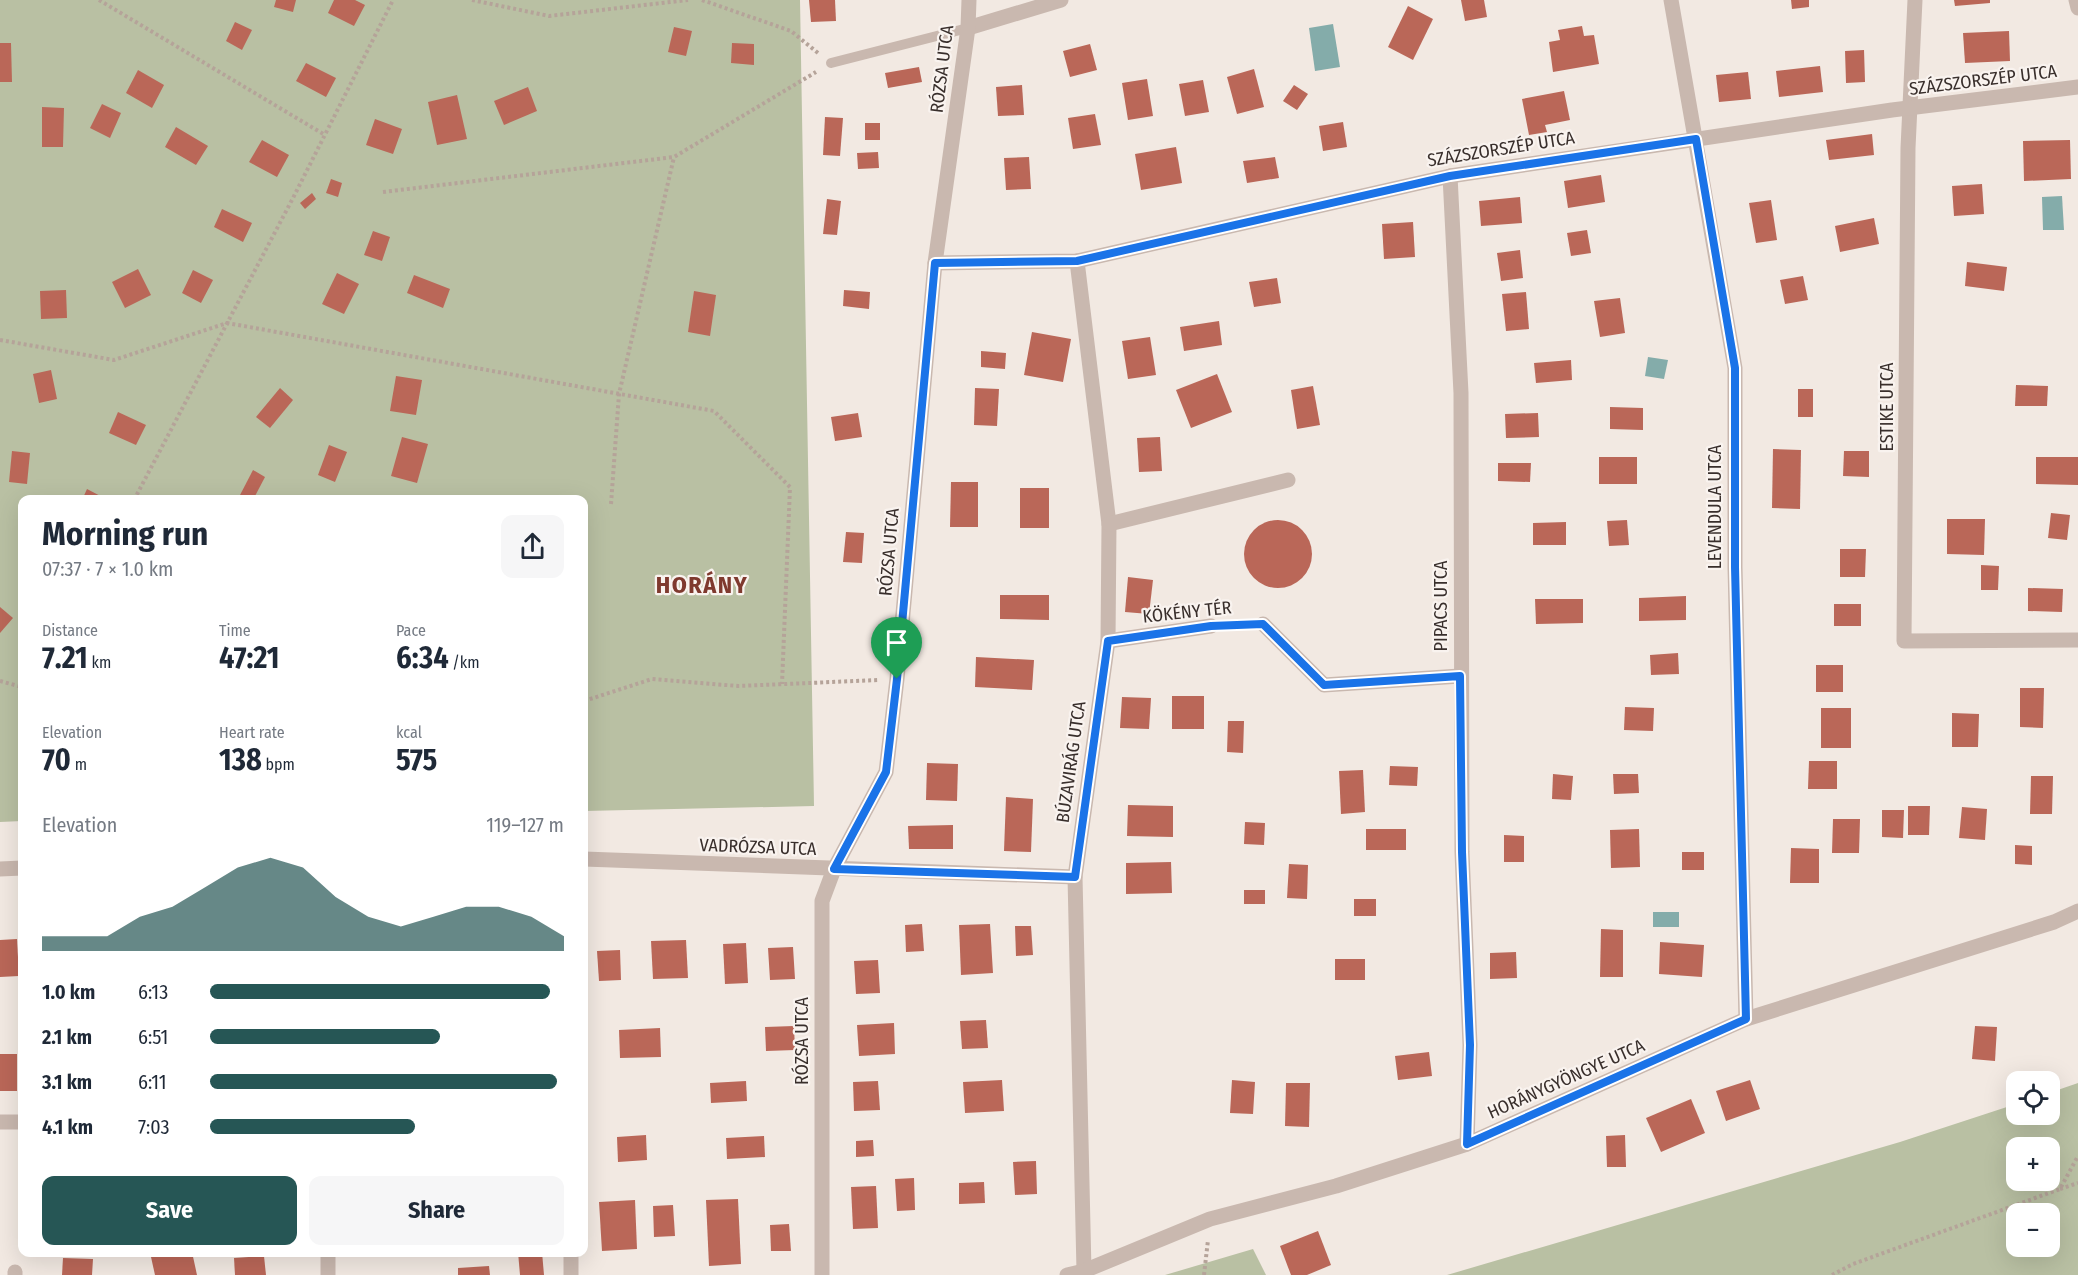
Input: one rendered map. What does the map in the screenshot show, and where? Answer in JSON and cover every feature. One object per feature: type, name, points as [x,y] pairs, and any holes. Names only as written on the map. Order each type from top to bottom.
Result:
[{"type":"street","name":"RÓZSA UTCA","points":[[822,1275],[822,901],[834,869],[886,772],[897,679],[935,263],[968,28],[969,0]]},
{"type":"street","points":[[968,28],[1061,0]]},
{"type":"street","name":"LEVENDULA UTCA","points":[[1671,0],[1735,368],[1735,567],[1746,1019]]},
{"type":"street","name":"ESTIKE UTCA","points":[[1915,0],[1910,110],[1904,641],[2078,640]]},
{"type":"street","points":[[2076,0],[2078,8]]},
{"type":"street","name":"SZÁZSZORSZÉP UTCA","points":[[935,263],[1077,261],[1450,176],[1892,110],[1910,110],[2078,87]]},
{"type":"street","name":"PIPACS UTCA","points":[[1450,176],[1461,393],[1462,852],[1470,1045],[1467,1144]]},
{"type":"street","name":"BÚZAVIRÁG UTCA","points":[[1077,261],[1109,524],[1108,641],[1075,877],[1084,1271]]},
{"type":"street","points":[[1109,524],[1288,480]]},
{"type":"street","points":[[1263,624],[1324,685],[1460,676]]},
{"type":"street","name":"KÖKÉNY TÉR","points":[[1108,641],[1211,626]]},
{"type":"street","name":"VADRÓZSA UTCA","points":[[588,859],[1075,877]]},
{"type":"street","points":[[0,868],[18,868]]},
{"type":"street","name":"HORÁNYGYÖNGYE UTCA","points":[[1067,1275],[1084,1271],[1210,1219],[1336,1186],[1467,1144],[1746,1019],[2054,922],[2078,911]]},
{"type":"street","points":[[0,1122],[18,1122]]},
{"type":"street","points":[[328,1257],[328,1275]]},
{"type":"street","points":[[571,1257],[571,1275]]},
{"type":"lane","points":[[831,63],[968,28]]},
{"type":"path","points":[[99,0],[325,135]]},
{"type":"path","points":[[137,495],[393,0]]},
{"type":"path","points":[[472,0],[549,16],[687,0]]},
{"type":"path","points":[[383,192],[674,157],[831,63],[790,31],[702,0]]},
{"type":"path","points":[[611,504],[619,394],[674,157]]},
{"type":"path","points":[[0,340],[114,360],[227,322],[714,411],[790,487],[782,684]]},
{"type":"path","points":[[588,700],[652,679],[738,686],[897,679]]},
{"type":"path","points":[[0,681],[18,686]]},
{"type":"path","points":[[2060,1189],[2078,1156]]},
{"type":"path","points":[[2060,1189],[2078,1184]]},
{"type":"path","points":[[1832,1275],[1853,1264],[2054,1191]]},
{"type":"path","points":[[1204,1275],[1210,1219]]},
{"type":"green space","points":[[0,0],[800,0],[814,806],[588,811],[588,495],[18,495],[18,821],[0,822]]},
{"type":"green space","points":[[2078,1083],[2078,1275],[1447,1275],[1900,1142],[2006,1107],[2006,1125],[2060,1125],[2060,1089]]},
{"type":"green space","points":[[1253,1249],[1266,1275],[1165,1275]]},
{"type":"water","points":[[1333,24],[1340,67],[1315,71],[1309,28]]},
{"type":"water","points":[[2062,196],[2064,230],[2043,230],[2042,197]]},
{"type":"water","points":[[1648,357],[1668,360],[1664,379],[1645,376]]},
{"type":"water","points":[[1653,912],[1679,912],[1679,927],[1653,927]]},
{"type":"building","points":[[276,0],[296,0],[293,12],[274,7]]},
{"type":"building","points":[[334,0],[355,0],[365,5],[354,26],[328,13]]},
{"type":"building","points":[[809,0],[835,0],[836,21],[811,22]]},
{"type":"building","points":[[1461,0],[1484,0],[1487,17],[1465,21]]},
{"type":"building","points":[[1791,0],[1809,0],[1809,7],[1792,9]]},
{"type":"building","points":[[1954,0],[1990,0],[1990,3],[1955,6]]},
{"type":"building","points":[[1408,6],[1433,19],[1413,60],[1388,47]]},
{"type":"building","points":[[235,22],[252,30],[242,50],[226,41]]},
{"type":"building","points":[[1582,26],[1584,36],[1594,35],[1599,64],[1553,72],[1549,42],[1560,40],[1558,30]]},
{"type":"building","points":[[674,27],[692,31],[686,56],[668,52]]},
{"type":"building","points":[[2009,31],[2010,61],[1965,63],[1963,33]]},
{"type":"building","points":[[0,43],[11,43],[12,82],[0,82]]},
{"type":"building","points":[[732,43],[754,44],[754,65],[731,63]]},
{"type":"building","points":[[1090,44],[1097,70],[1070,77],[1063,51]]},
{"type":"building","points":[[1864,50],[1865,82],[1846,83],[1845,51]]},
{"type":"building","points":[[306,63],[336,78],[326,97],[296,81]]},
{"type":"building","points":[[1820,66],[1823,92],[1779,97],[1776,71]]},
{"type":"building","points":[[919,67],[922,82],[888,88],[885,73]]},
{"type":"building","points":[[1254,69],[1264,107],[1237,114],[1227,77]]},
{"type":"building","points":[[138,70],[164,85],[152,108],[126,93]]},
{"type":"building","points":[[1748,72],[1751,99],[1719,102],[1716,75]]},
{"type":"building","points":[[1147,79],[1153,116],[1128,120],[1122,83]]},
{"type":"building","points":[[1203,80],[1209,112],[1185,116],[1179,84]]},
{"type":"building","points":[[1022,85],[1024,115],[998,116],[996,87]]},
{"type":"building","points":[[1294,85],[1308,94],[1297,110],[1283,101]]},
{"type":"building","points":[[528,87],[537,111],[504,125],[494,101]]},
{"type":"building","points":[[1564,91],[1570,120],[1545,125],[1547,132],[1529,135],[1522,99]]},
{"type":"building","points":[[457,95],[467,139],[437,145],[428,102]]},
{"type":"building","points":[[102,104],[121,113],[110,138],[90,128]]},
{"type":"building","points":[[42,107],[64,108],[63,147],[42,147]]},
{"type":"building","points":[[1095,114],[1101,145],[1073,149],[1068,118]]},
{"type":"building","points":[[825,117],[843,118],[840,156],[823,155]]},
{"type":"building","points":[[375,119],[402,129],[393,154],[366,145]]},
{"type":"building","points":[[1343,122],[1347,147],[1323,151],[1319,126]]},
{"type":"building","points":[[865,123],[880,123],[880,140],[865,140]]},
{"type":"building","points":[[176,127],[208,146],[196,165],[165,147]]},
{"type":"building","points":[[1872,134],[1874,155],[1829,160],[1826,140]]},
{"type":"building","points":[[262,140],[289,155],[277,177],[249,162]]},
{"type":"building","points":[[2070,140],[2071,179],[2024,181],[2023,141]]},
{"type":"building","points":[[1176,147],[1182,183],[1141,190],[1135,154]]},
{"type":"building","points":[[878,152],[879,168],[858,169],[857,153]]},
{"type":"building","points":[[1029,157],[1031,189],[1006,190],[1004,158]]},
{"type":"building","points":[[1275,157],[1279,178],[1247,183],[1243,161]]},
{"type":"building","points":[[1601,175],[1605,202],[1568,208],[1564,181]]},
{"type":"building","points":[[331,179],[342,183],[338,197],[326,193]]},
{"type":"building","points":[[1982,184],[1984,214],[1954,216],[1952,186]]},
{"type":"building","points":[[312,193],[316,199],[305,209],[300,203]]},
{"type":"building","points":[[1520,197],[1522,223],[1481,226],[1479,201]]},
{"type":"building","points":[[827,199],[841,201],[837,235],[823,234]]},
{"type":"building","points":[[1771,200],[1777,240],[1756,243],[1749,203]]},
{"type":"building","points":[[222,209],[252,223],[243,242],[214,227]]},
{"type":"building","points":[[1874,218],[1879,244],[1840,252],[1835,226]]},
{"type":"building","points":[[1413,222],[1415,257],[1384,259],[1382,224]]},
{"type":"building","points":[[1587,230],[1591,253],[1571,256],[1567,233]]},
{"type":"building","points":[[373,231],[390,237],[382,261],[364,255]]},
{"type":"building","points":[[1520,250],[1523,278],[1501,281],[1497,253]]},
{"type":"building","points":[[1967,262],[2007,267],[2004,291],[1965,286]]},
{"type":"building","points":[[138,269],[151,295],[125,308],[112,282]]},
{"type":"building","points":[[193,270],[213,280],[201,303],[182,293]]},
{"type":"building","points":[[337,273],[359,284],[344,314],[322,304]]},
{"type":"building","points":[[414,275],[450,289],[443,308],[407,293]]},
{"type":"building","points":[[1803,276],[1808,300],[1785,304],[1780,280]]},
{"type":"building","points":[[1277,278],[1281,303],[1254,307],[1249,282]]},
{"type":"building","points":[[66,290],[67,318],[41,319],[40,291]]},
{"type":"building","points":[[844,290],[870,292],[869,309],[843,306]]},
{"type":"building","points":[[694,291],[716,295],[710,336],[688,332]]},
{"type":"building","points":[[1526,292],[1529,329],[1506,331],[1502,294]]},
{"type":"building","points":[[1620,298],[1625,333],[1600,337],[1594,301]]},
{"type":"building","points":[[1219,321],[1222,345],[1184,351],[1180,327]]},
{"type":"building","points":[[1032,332],[1071,339],[1063,382],[1024,375]]},
{"type":"building","points":[[1150,337],[1156,375],[1128,379],[1122,341]]},
{"type":"building","points":[[981,351],[1006,353],[1005,369],[981,367]]},
{"type":"building","points":[[1571,360],[1572,380],[1536,383],[1534,363]]},
{"type":"building","points":[[51,370],[57,399],[39,403],[33,374]]},
{"type":"building","points":[[1217,374],[1232,412],[1191,428],[1176,390]]},
{"type":"building","points":[[396,376],[422,380],[416,415],[390,411]]},
{"type":"building","points":[[2016,385],[2048,386],[2047,406],[2015,406]]},
{"type":"building","points":[[1313,386],[1320,425],[1297,429],[1291,390]]},
{"type":"building","points":[[280,388],[293,400],[270,428],[256,417]]},
{"type":"building","points":[[975,388],[999,389],[997,426],[974,425]]},
{"type":"building","points":[[1798,389],[1813,389],[1813,417],[1798,417]]},
{"type":"building","points":[[1610,407],[1643,408],[1643,430],[1610,429]]},
{"type":"building","points":[[118,412],[146,425],[136,445],[109,433]]},
{"type":"building","points":[[858,413],[862,437],[835,441],[831,417]]},
{"type":"building","points":[[1538,413],[1539,437],[1506,438],[1505,414]]},
{"type":"building","points":[[402,437],[428,444],[417,483],[391,476]]},
{"type":"building","points":[[1160,437],[1162,471],[1139,472],[1137,438]]},
{"type":"building","points":[[329,445],[347,452],[335,482],[318,475]]},
{"type":"building","points":[[1773,449],[1801,450],[1800,509],[1772,508]]},
{"type":"building","points":[[12,451],[30,453],[27,484],[9,482]]},
{"type":"building","points":[[1844,451],[1869,451],[1869,477],[1843,476]]},
{"type":"building","points":[[1599,457],[1637,457],[1637,484],[1599,484]]},
{"type":"building","points":[[2036,457],[2078,457],[2078,485],[2036,484]]},
{"type":"building","points":[[1498,463],[1531,463],[1530,482],[1498,481]]},
{"type":"building","points":[[253,470],[265,477],[256,495],[240,495]]},
{"type":"building","points":[[951,482],[978,482],[978,527],[950,527]]},
{"type":"building","points":[[1020,488],[1049,488],[1049,528],[1020,528]]},
{"type":"building","points":[[87,489],[98,495],[84,495]]},
{"type":"building","points":[[2051,513],[2070,515],[2067,540],[2048,538]]},
{"type":"building","points":[[1947,519],[1985,519],[1984,555],[1947,554]]},
{"type":"building","points":[[1278,520],[1291,523],[1302,530],[1309,541],[1312,554],[1309,567],[1302,578],[1291,585],[1278,588],[1265,585],[1254,578],[1247,567],[1244,554],[1247,541],[1254,530],[1265,523]]},
{"type":"building","points":[[1627,520],[1629,545],[1609,546],[1607,521]]},
{"type":"building","points":[[1566,522],[1566,545],[1533,545],[1533,523]]},
{"type":"building","points":[[846,532],[864,533],[862,563],[843,562]]},
{"type":"building","points":[[1840,549],[1866,549],[1865,577],[1840,577]]},
{"type":"building","points":[[1981,565],[1999,566],[1998,590],[1981,590]]},
{"type":"building","points":[[1128,577],[1153,580],[1149,614],[1125,612]]},
{"type":"building","points":[[2028,588],[2063,589],[2062,612],[2028,611]]},
{"type":"building","points":[[1000,595],[1049,595],[1049,620],[1000,619]]},
{"type":"building","points":[[1686,596],[1686,620],[1639,621],[1639,598]]},
{"type":"building","points":[[1535,599],[1583,599],[1583,623],[1536,624]]},
{"type":"building","points":[[1834,604],[1861,604],[1861,626],[1834,626]]},
{"type":"building","points":[[0,607],[13,618],[0,633]]},
{"type":"building","points":[[1678,653],[1679,674],[1651,675],[1650,655]]},
{"type":"building","points":[[976,657],[1034,660],[1032,690],[975,687]]},
{"type":"building","points":[[1816,665],[1843,665],[1843,692],[1816,692]]},
{"type":"building","points":[[2020,688],[2044,688],[2043,728],[2020,727]]},
{"type":"building","points":[[1172,696],[1204,696],[1204,729],[1172,729]]},
{"type":"building","points":[[1122,697],[1151,698],[1149,729],[1120,728]]},
{"type":"building","points":[[1625,707],[1654,708],[1653,731],[1624,730]]},
{"type":"building","points":[[1821,708],[1851,708],[1851,748],[1821,748]]},
{"type":"building","points":[[1952,713],[1979,714],[1978,747],[1952,747]]},
{"type":"building","points":[[1228,721],[1244,721],[1243,753],[1227,752]]},
{"type":"building","points":[[1809,761],[1837,761],[1837,789],[1808,789]]},
{"type":"building","points":[[927,763],[958,764],[957,801],[926,800]]},
{"type":"building","points":[[1390,766],[1418,767],[1417,786],[1389,785]]},
{"type":"building","points":[[1363,770],[1365,812],[1341,814],[1339,771]]},
{"type":"building","points":[[1553,774],[1573,776],[1571,800],[1552,799]]},
{"type":"building","points":[[1613,774],[1638,774],[1639,793],[1614,794]]},
{"type":"building","points":[[2031,776],[2053,776],[2052,814],[2030,814]]},
{"type":"building","points":[[1006,797],[1033,799],[1031,852],[1004,851]]},
{"type":"building","points":[[1128,805],[1173,806],[1173,837],[1127,836]]},
{"type":"building","points":[[1908,806],[1930,806],[1929,835],[1908,835]]},
{"type":"building","points":[[1962,807],[1987,809],[1985,840],[1959,838]]},
{"type":"building","points":[[1882,810],[1904,810],[1903,838],[1882,837]]},
{"type":"building","points":[[1833,819],[1860,819],[1859,853],[1832,853]]},
{"type":"building","points":[[1245,822],[1265,823],[1264,845],[1244,844]]},
{"type":"building","points":[[953,825],[953,849],[909,849],[908,826]]},
{"type":"building","points":[[1366,829],[1406,829],[1406,850],[1366,850]]},
{"type":"building","points":[[1639,829],[1640,867],[1611,868],[1610,830]]},
{"type":"building","points":[[1504,835],[1524,836],[1524,862],[1504,862]]},
{"type":"building","points":[[2015,845],[2032,846],[2032,865],[2015,864]]},
{"type":"building","points":[[1791,848],[1819,849],[1819,883],[1790,883]]},
{"type":"building","points":[[1682,852],[1704,852],[1704,870],[1682,870]]},
{"type":"building","points":[[1171,862],[1172,893],[1126,894],[1126,863]]},
{"type":"building","points":[[1289,864],[1308,865],[1307,899],[1287,898]]},
{"type":"building","points":[[1244,890],[1265,890],[1265,904],[1244,904]]},
{"type":"building","points":[[1354,899],[1376,899],[1376,916],[1354,916]]},
{"type":"building","points":[[922,924],[924,951],[906,952],[905,925]]},
{"type":"building","points":[[990,924],[993,973],[961,975],[959,925]]},
{"type":"building","points":[[1015,926],[1031,926],[1033,955],[1016,956]]},
{"type":"building","points":[[1601,929],[1623,930],[1623,977],[1600,977]]},
{"type":"building","points":[[17,939],[18,976],[0,977],[0,940]]},
{"type":"building","points":[[686,940],[688,978],[653,979],[651,941]]},
{"type":"building","points":[[1660,942],[1704,945],[1702,977],[1659,974]]},
{"type":"building","points":[[746,943],[748,983],[725,984],[723,944]]},
{"type":"building","points":[[793,947],[795,979],[770,980],[768,948]]},
{"type":"building","points":[[620,950],[621,980],[599,981],[597,951]]},
{"type":"building","points":[[1516,952],[1517,978],[1490,979],[1490,953]]},
{"type":"building","points":[[1335,959],[1365,959],[1365,980],[1335,980]]},
{"type":"building","points":[[878,960],[880,993],[856,994],[854,961]]},
{"type":"building","points":[[986,1020],[988,1048],[962,1049],[960,1021]]},
{"type":"building","points":[[894,1023],[895,1054],[859,1056],[857,1025]]},
{"type":"building","points":[[794,1026],[795,1050],[766,1051],[765,1027]]},
{"type":"building","points":[[1975,1026],[1997,1027],[1995,1061],[1972,1059]]},
{"type":"building","points":[[660,1028],[661,1057],[620,1058],[619,1030]]},
{"type":"building","points":[[1429,1052],[1432,1076],[1398,1080],[1395,1056]]},
{"type":"building","points":[[0,1054],[17,1054],[17,1091],[0,1091]]},
{"type":"building","points":[[1002,1080],[1004,1111],[965,1113],[963,1082]]},
{"type":"building","points":[[1232,1080],[1255,1082],[1253,1114],[1230,1113]]},
{"type":"building","points":[[1750,1080],[1760,1109],[1726,1121],[1716,1091]]},
{"type":"building","points":[[746,1081],[747,1101],[711,1103],[710,1083]]},
{"type":"building","points":[[878,1081],[880,1110],[854,1111],[853,1082]]},
{"type":"building","points":[[1286,1083],[1310,1083],[1309,1127],[1285,1126]]},
{"type":"building","points":[[1691,1099],[1705,1133],[1661,1152],[1646,1118]]},
{"type":"building","points":[[646,1135],[647,1160],[618,1162],[617,1137]]},
{"type":"building","points":[[1625,1135],[1626,1167],[1607,1167],[1606,1136]]},
{"type":"building","points":[[764,1136],[765,1157],[727,1159],[726,1138]]},
{"type":"building","points":[[873,1140],[874,1156],[856,1157],[856,1141]]},
{"type":"building","points":[[1036,1161],[1037,1194],[1015,1195],[1013,1162]]},
{"type":"building","points":[[914,1178],[915,1210],[897,1211],[895,1179]]},
{"type":"building","points":[[984,1182],[985,1203],[959,1204],[959,1183]]},
{"type":"building","points":[[876,1186],[878,1228],[853,1229],[851,1187]]},
{"type":"building","points":[[738,1199],[741,1264],[709,1266],[706,1200]]},
{"type":"building","points":[[635,1200],[637,1249],[602,1251],[599,1202]]},
{"type":"building","points":[[673,1205],[675,1236],[654,1237],[653,1206]]},
{"type":"building","points":[[789,1224],[791,1251],[771,1251],[770,1225]]},
{"type":"building","points":[[1318,1231],[1331,1265],[1307,1275],[1291,1275],[1280,1246]]},
{"type":"building","points":[[151,1257],[193,1257],[197,1275],[155,1275]]},
{"type":"building","points":[[264,1257],[266,1275],[235,1275],[234,1258]]},
{"type":"building","points":[[518,1257],[542,1257],[544,1275],[520,1275]]},
{"type":"building","points":[[63,1258],[93,1259],[92,1275],[62,1275]]},
{"type":"building","points":[[489,1266],[490,1275],[458,1275],[458,1268]]},
{"type":"district","name":"HORÁNY","points":[[702,585]]},
{"type":"route","points":[[1696,139],[1735,368],[1735,567],[1746,1019],[1467,1144],[1470,1045],[1462,852],[1460,676],[1324,685],[1263,624],[1211,626],[1108,641],[1075,877],[834,869],[886,772],[897,679],[935,263],[1077,261],[1450,176],[1696,139]]}]
